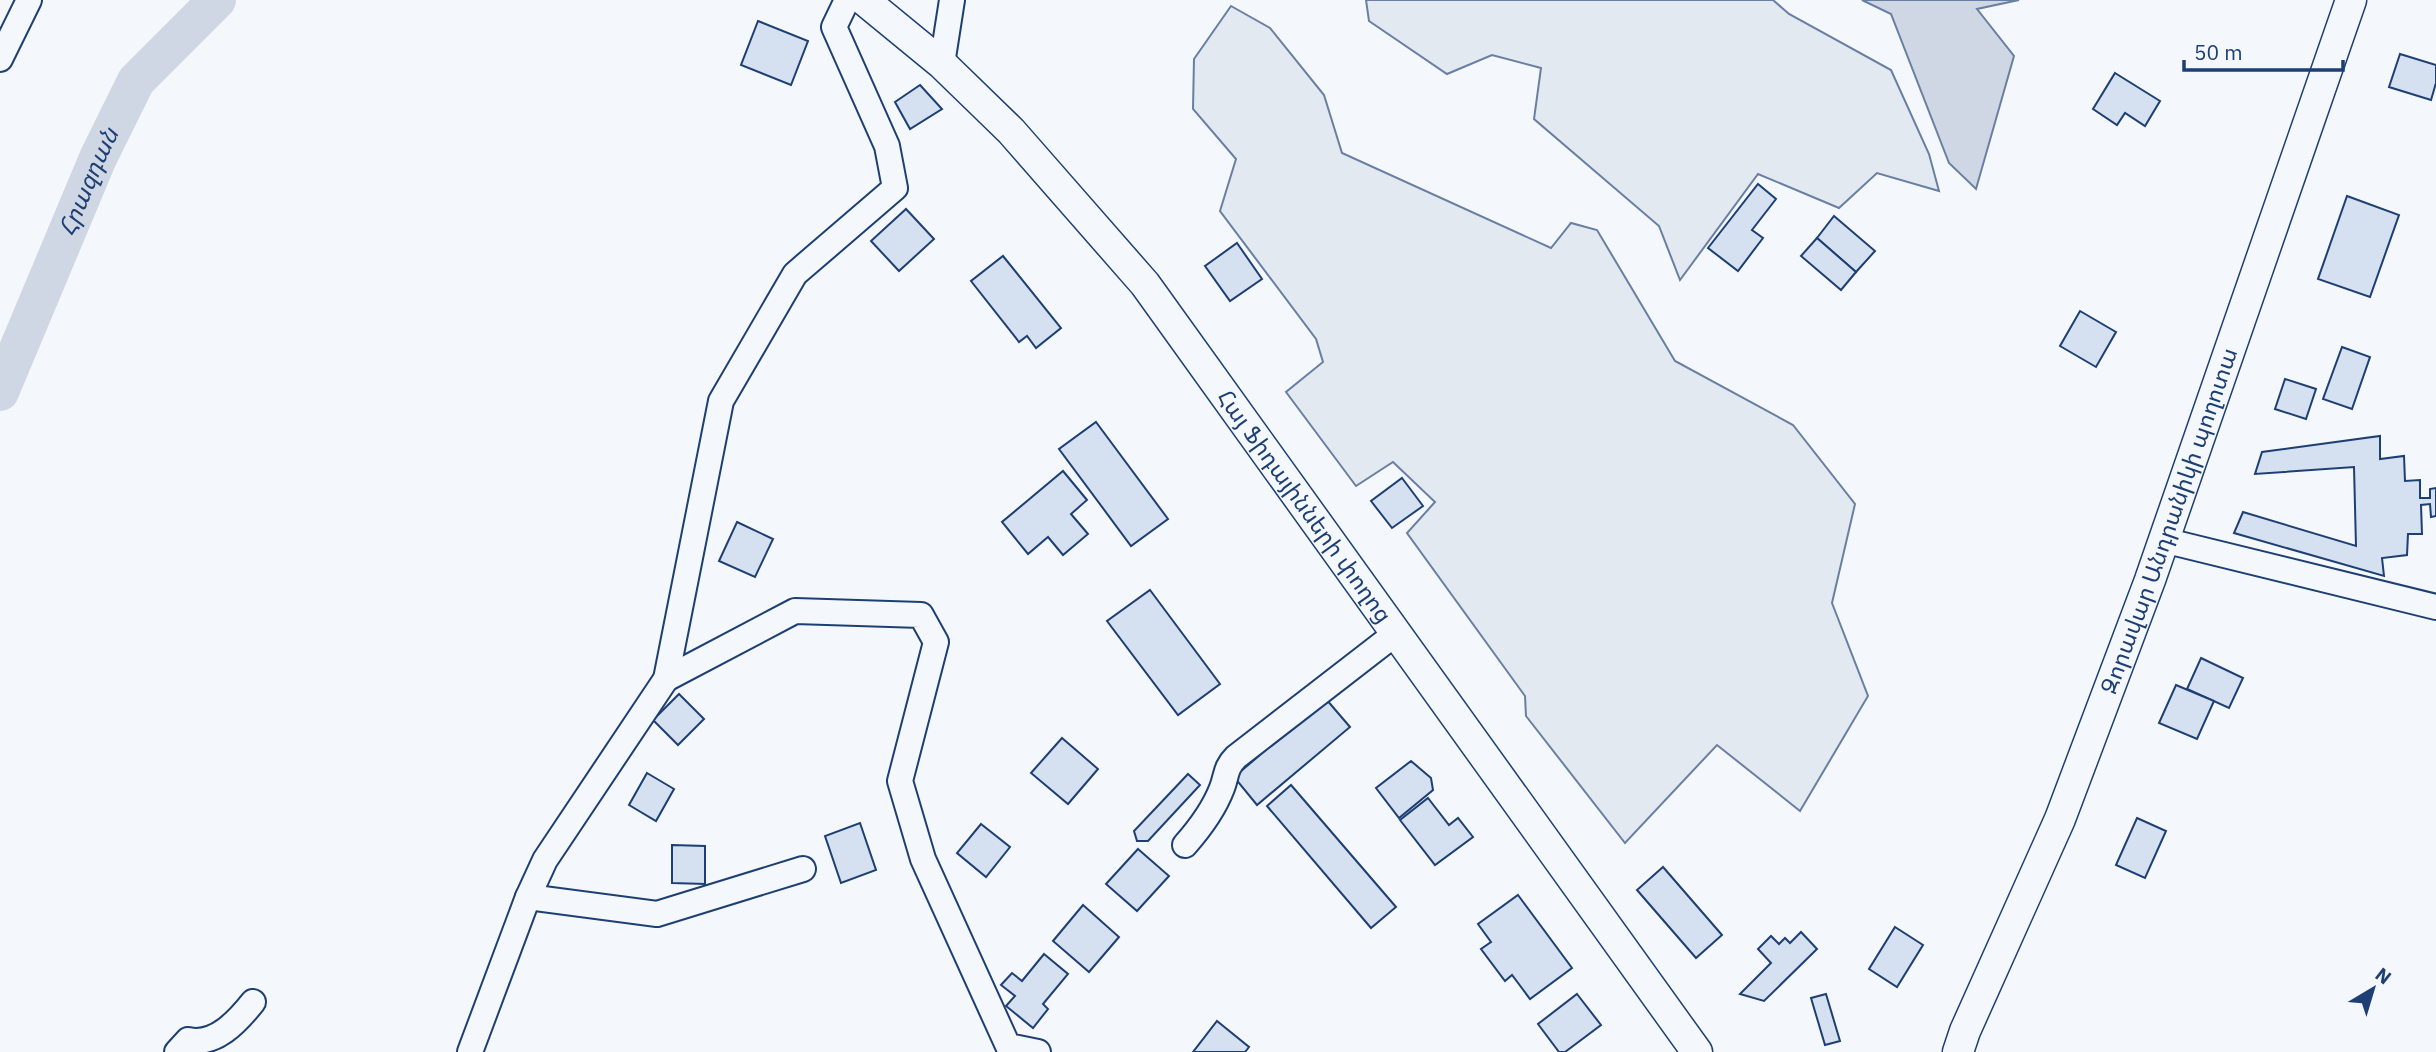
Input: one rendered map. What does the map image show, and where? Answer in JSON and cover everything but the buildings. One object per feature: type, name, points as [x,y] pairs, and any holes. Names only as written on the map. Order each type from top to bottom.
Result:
[{"type":"main road","name":"Հայ Ֆիդայինների փողոց","points":[[864,0],[942,64],[1011,131],[1145,284],[1697,1052]]},
{"type":"main road","name":"Զորավար Անդրանիկի պողոտա","points":[[1935,1052],[1961,1042],[2060,819],[2163,540],[2351,0]]},
{"type":"street","points":[[0,59],[29,0]]},
{"type":"street","points":[[470,1052],[528,897],[545,860],[666,679],[720,401],[795,274],[895,188],[887,145],[834,27],[847,0]]},
{"type":"street","points":[[942,64],[952,0]]},
{"type":"street","points":[[2163,540],[2436,607]]},
{"type":"street","points":[[666,679],[796,611],[921,615],[936,642],[900,781],[923,859],[1008,1046],[1038,1052]]},
{"type":"street","points":[[1185,845],[1201,827],[1222,787],[1228,765],[1395,634]]},
{"type":"street","points":[[528,897],[657,914],[803,869]]},
{"type":"street","points":[[177,1052],[188,1040],[200,1042],[220,1033],[238,1020],[253,1003]]},
{"type":"shaded area","points":[[1366,0],[1773,0],[1789,14],[1891,70],[1929,154],[1939,191],[1877,173],[1839,208],[1758,174],[1680,280],[1659,226],[1534,119],[1541,68],[1492,55],[1447,74],[1369,21]]},
{"type":"shaded area","points":[[1862,0],[2019,0],[1977,9],[2014,56],[1976,189],[1949,163],[1891,14]]},
{"type":"shaded area","points":[[1231,6],[1270,28],[1324,95],[1342,153],[1551,248],[1571,223],[1597,230],[1675,361],[1793,425],[1855,504],[1832,603],[1868,696],[1800,811],[1717,745],[1625,843],[1526,716],[1525,696],[1407,533],[1435,502],[1393,462],[1356,486],[1286,392],[1323,362],[1316,339],[1220,211],[1236,159],[1193,109],[1194,59]]},
{"type":"waterway","name":"Հրազդան","points":[[0,392],[98,158],[136,81],[217,0]]}]
